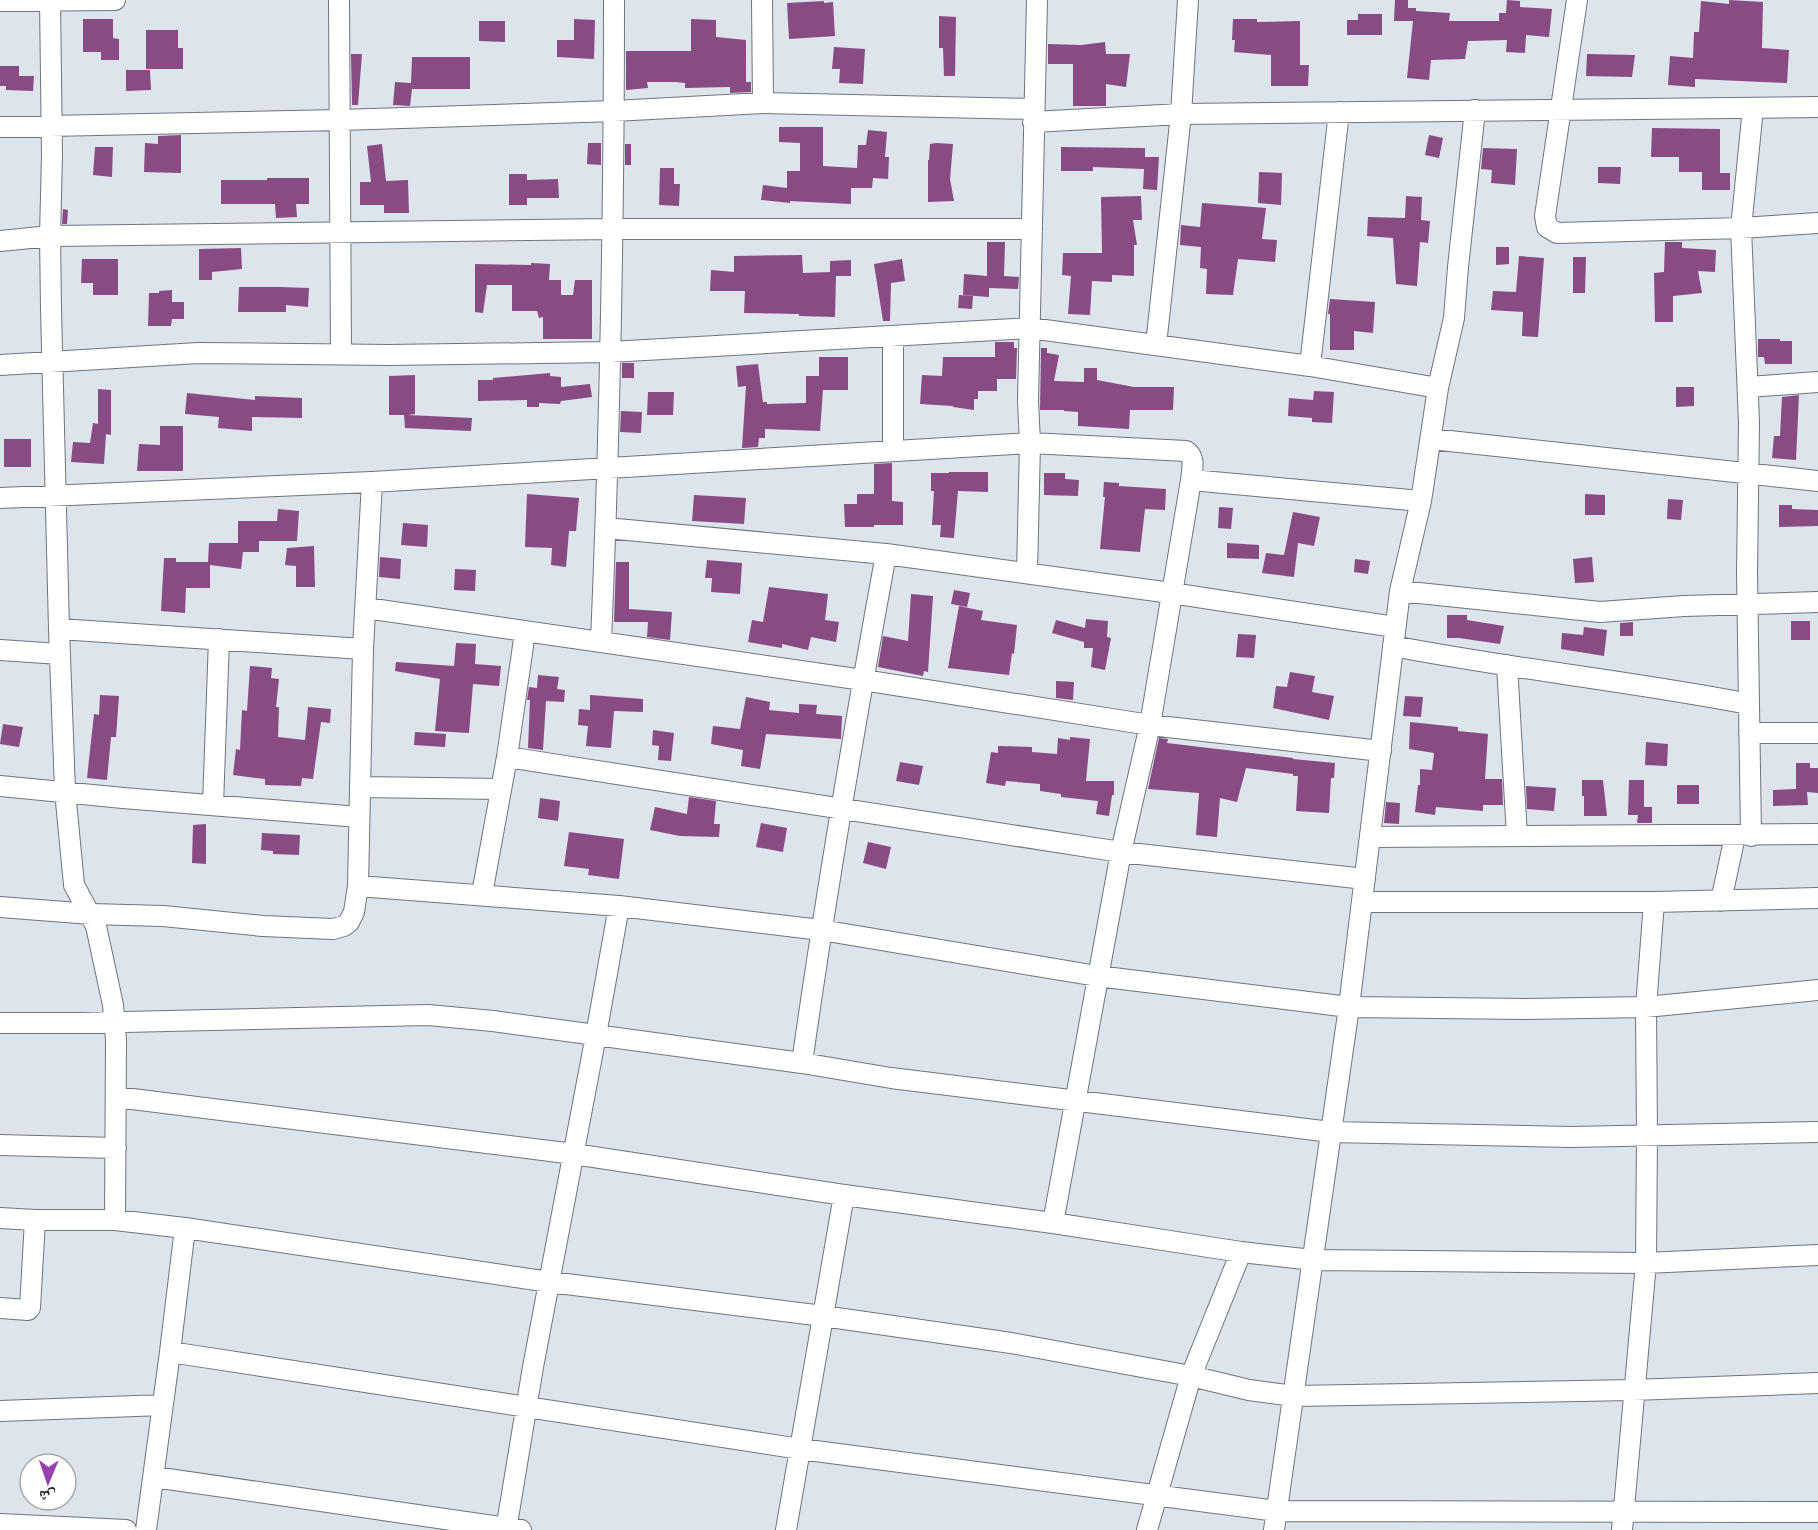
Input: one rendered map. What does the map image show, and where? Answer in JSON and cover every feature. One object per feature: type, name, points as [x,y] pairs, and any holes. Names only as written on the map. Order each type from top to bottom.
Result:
[{"type":"street","points":[[50,0],[50,236],[65,791],[74,885],[91,914],[99,936],[113,1005],[116,1097],[115,1220]]},
{"type":"street","points":[[0,1],[115,0]]},
{"type":"street","points":[[339,0],[341,354]]},
{"type":"street","points":[[601,642],[608,467],[614,0]]},
{"type":"street","points":[[762,0],[763,103]]},
{"type":"street","points":[[1027,573],[1030,443],[1028,401],[1037,0]]},
{"type":"street","points":[[1156,345],[1181,114],[1188,0]]},
{"type":"street","points":[[1577,0],[1545,216],[1547,227],[1557,233],[1818,224]]},
{"type":"street","points":[[0,127],[341,120],[614,111],[763,103],[1034,115],[1818,107]]},
{"type":"street","points":[[1721,901],[1743,836],[1749,733],[1748,387],[1741,228],[1753,108]]},
{"type":"street","points":[[1275,1521],[1349,1007],[1400,591],[1421,501],[1438,388],[1454,318],[1475,110]]},
{"type":"street","points":[[1310,366],[1339,112]]},
{"type":"street","points":[[0,241],[50,236],[340,232],[612,229],[1032,229]]},
{"type":"street","points":[[0,365],[198,353],[389,355],[610,352],[1030,328],[1310,366],[1438,388]]},
{"type":"street","points":[[893,336],[893,451]]},
{"type":"street","points":[[1748,387],[1818,382]]},
{"type":"street","points":[[1431,439],[1818,481]]},
{"type":"street","points":[[0,498],[372,482],[1030,443],[1186,451],[1191,454],[1193,459],[1191,480],[1149,725],[1097,976],[1053,1223]]},
{"type":"street","points":[[1191,480],[1421,501]]},
{"type":"street","points":[[0,907],[91,914],[164,916],[263,926],[333,928],[344,926],[349,922],[354,912],[358,886],[363,649],[372,482]]},
{"type":"street","points":[[606,528],[886,554],[1171,593],[1394,636],[1507,665],[1635,683],[1749,704]]},
{"type":"street","points":[[802,1063],[841,808],[886,554]]},
{"type":"street","points":[[1400,591],[1584,611],[1818,602]]},
{"type":"street","points":[[366,608],[863,680],[1149,725],[1381,751]]},
{"type":"street","points":[[59,629],[363,649]]},
{"type":"street","points":[[482,894],[507,757],[525,632]]},
{"type":"street","points":[[213,805],[219,639]]},
{"type":"street","points":[[0,650],[60,654]]},
{"type":"street","points":[[1507,665],[1517,836]]},
{"type":"street","points":[[1749,733],[1818,733]]},
{"type":"street","points":[[507,757],[1121,852],[1365,879]]},
{"type":"street","points":[[0,786],[359,817]]},
{"type":"street","points":[[361,787],[501,789]]},
{"type":"street","points":[[1370,837],[1818,834]]},
{"type":"street","points":[[358,886],[619,906],[821,930],[1097,976],[1349,1007],[1526,1009],[1646,1006],[1818,990]]},
{"type":"street","points":[[1362,902],[1654,902],[1818,898]]},
{"type":"street","points":[[1623,1521],[1646,1263],[1646,1006],[1654,902]]},
{"type":"street","points":[[154,1477],[511,1529],[526,1406],[619,906]]},
{"type":"street","points":[[0,1023],[114,1023],[428,1015],[802,1063],[891,1078],[1331,1132],[1570,1137],[1818,1132]]},
{"type":"street","points":[[116,1097],[574,1154],[1241,1252],[1313,1260],[1646,1263],[1818,1255]]},
{"type":"street","points":[[0,1145],[116,1148]]},
{"type":"street","points":[[786,1530],[844,1195]]},
{"type":"street","points":[[0,1218],[115,1220],[185,1228],[550,1282],[823,1316],[1011,1343],[1191,1376],[1249,1390],[1294,1396],[1633,1390],[1818,1383]]},
{"type":"street","points":[[0,1308],[28,1310],[30,1308],[34,1220]]},
{"type":"street","points":[[146,1530],[185,1228]]},
{"type":"street","points":[[1147,1530],[1191,1376],[1241,1252]]},
{"type":"street","points":[[170,1352],[800,1449],[1157,1497],[1275,1521],[1623,1521],[1818,1512]]},
{"type":"street","points":[[0,1411],[163,1405]]},
{"type":"street","points":[[0,1524],[126,1530]]},
{"type":"building","points":[[1395,0],[1408,0],[1408,8],[1416,8],[1416,11],[1450,13],[1449,21],[1499,21],[1499,13],[1506,13],[1507,0],[1520,1],[1520,7],[1552,9],[1549,37],[1526,35],[1525,53],[1506,52],[1507,40],[1468,41],[1465,59],[1431,60],[1429,80],[1407,78],[1413,21],[1394,21]]},
{"type":"building","points":[[1729,0],[1763,2],[1762,48],[1789,50],[1787,83],[1695,79],[1695,87],[1668,85],[1670,56],[1693,58],[1694,32],[1699,32],[1701,1],[1729,4]]},
{"type":"building","points":[[824,1],[824,3],[833,2],[835,36],[789,39],[787,3]]},
{"type":"building","points":[[1358,14],[1382,14],[1382,35],[1347,35],[1347,20],[1358,20]]},
{"type":"building","points":[[939,16],[956,17],[955,76],[944,76],[943,48],[939,48]]},
{"type":"building","points":[[83,19],[113,19],[113,38],[119,39],[119,60],[101,60],[101,52],[83,52]]},
{"type":"building","points":[[574,19],[595,20],[594,59],[557,57],[557,40],[574,40]]},
{"type":"building","points":[[691,19],[716,20],[716,37],[746,40],[746,82],[751,82],[751,92],[730,93],[730,87],[685,88],[685,83],[676,82],[647,82],[648,88],[626,90],[626,51],[691,51]]},
{"type":"building","points":[[1233,19],[1257,19],[1257,22],[1300,21],[1300,65],[1309,65],[1308,86],[1271,86],[1271,55],[1234,52]]},
{"type":"building","points":[[479,21],[505,21],[505,42],[479,41]]},
{"type":"building","points":[[146,30],[178,30],[178,48],[183,48],[183,69],[146,69]]},
{"type":"building","points":[[1105,42],[1106,54],[1130,54],[1126,87],[1106,84],[1106,106],[1073,106],[1073,64],[1048,64],[1048,44],[1081,45]]},
{"type":"building","points":[[834,47],[865,49],[863,84],[839,83],[840,69],[832,69]]},
{"type":"building","points":[[351,54],[362,54],[358,105],[352,105]]},
{"type":"building","points":[[1587,54],[1635,55],[1632,77],[1586,76]]},
{"type":"building","points":[[412,57],[470,57],[470,89],[412,89],[410,106],[393,105],[395,82],[411,83]]},
{"type":"building","points":[[0,66],[19,66],[19,76],[34,76],[33,91],[6,90],[6,86],[0,86]]},
{"type":"building","points":[[126,70],[150,70],[151,90],[126,91]]},
{"type":"building","points":[[779,127],[823,127],[823,166],[857,168],[858,145],[866,145],[868,130],[887,132],[885,157],[889,157],[888,179],[873,178],[872,188],[851,188],[851,204],[761,200],[763,185],[787,188],[787,171],[800,171],[800,143],[779,142]]},
{"type":"building","points":[[1652,128],[1720,129],[1720,173],[1730,173],[1730,190],[1702,190],[1702,172],[1679,172],[1679,157],[1651,157]]},
{"type":"building","points":[[181,135],[181,173],[144,172],[145,143],[158,144],[158,136]]},
{"type":"building","points":[[1429,135],[1443,138],[1439,158],[1425,155]]},
{"type":"building","points":[[588,143],[601,143],[601,165],[587,164]]},
{"type":"building","points":[[382,144],[386,181],[408,180],[409,213],[384,213],[384,205],[360,205],[360,182],[371,182],[367,146]]},
{"type":"building","points":[[625,144],[631,144],[631,165],[625,165]]},
{"type":"building","points":[[930,144],[953,144],[950,179],[954,201],[928,202]]},
{"type":"building","points":[[95,147],[113,147],[112,177],[93,175]]},
{"type":"building","points":[[1061,147],[1145,148],[1145,157],[1159,157],[1157,190],[1143,189],[1144,169],[1093,167],[1093,171],[1061,171]]},
{"type":"building","points":[[1483,148],[1517,149],[1515,185],[1491,183],[1492,170],[1481,169]]},
{"type":"building","points":[[1598,167],[1621,167],[1620,184],[1598,183]]},
{"type":"building","points":[[660,168],[674,168],[674,184],[680,184],[679,206],[659,205]]},
{"type":"building","points":[[1259,172],[1282,173],[1281,205],[1258,203]]},
{"type":"building","points":[[509,174],[527,174],[527,180],[558,179],[559,198],[527,198],[527,205],[509,205]]},
{"type":"building","points":[[267,178],[309,178],[309,204],[296,204],[297,217],[276,218],[275,204],[221,204],[221,180],[267,180]]},
{"type":"building","points":[[1141,196],[1142,220],[1133,220],[1137,245],[1134,245],[1134,276],[1112,275],[1112,282],[1092,281],[1090,315],[1068,314],[1071,276],[1062,275],[1063,253],[1102,253],[1101,197]]},
{"type":"building","points":[[1406,196],[1422,197],[1421,220],[1430,221],[1428,243],[1420,242],[1417,286],[1396,284],[1393,238],[1367,236],[1368,217],[1405,218]]},
{"type":"building","points":[[1202,203],[1266,208],[1262,239],[1277,240],[1275,262],[1238,259],[1233,295],[1206,294],[1207,269],[1200,268],[1201,247],[1180,245],[1181,225],[1200,227]]},
{"type":"building","points":[[63,209],[68,210],[67,224],[62,224]]},
{"type":"building","points":[[987,242],[1005,242],[1004,276],[1019,277],[1018,289],[989,288],[989,297],[963,295],[964,274],[987,276]]},
{"type":"building","points":[[1665,242],[1682,242],[1682,248],[1716,250],[1715,272],[1698,271],[1702,293],[1673,296],[1673,322],[1655,322],[1654,273],[1664,272]]},
{"type":"building","points":[[1496,247],[1509,247],[1509,264],[1496,265]]},
{"type":"building","points":[[241,248],[242,269],[212,272],[212,280],[199,280],[199,249]]},
{"type":"building","points":[[802,255],[803,273],[830,272],[830,261],[851,260],[851,276],[836,276],[835,317],[744,313],[745,291],[710,291],[711,270],[734,272],[734,256]]},
{"type":"building","points":[[1519,256],[1544,258],[1538,337],[1522,336],[1523,312],[1491,310],[1493,291],[1516,292]]},
{"type":"building","points":[[1573,257],[1586,257],[1585,293],[1573,293]]},
{"type":"building","points":[[82,259],[118,259],[118,295],[93,295],[93,283],[81,283]]},
{"type":"building","points":[[902,259],[905,281],[891,283],[890,321],[883,321],[874,264]]},
{"type":"building","points":[[531,263],[550,264],[549,280],[561,280],[561,295],[573,295],[575,280],[592,280],[592,339],[543,339],[543,317],[539,318],[537,311],[512,311],[512,285],[487,285],[483,313],[475,312],[475,264],[531,265]]},
{"type":"building","points":[[239,287],[309,288],[308,307],[286,305],[286,312],[238,312]]},
{"type":"building","points":[[172,290],[172,302],[184,302],[184,319],[172,319],[171,326],[148,326],[149,293]]},
{"type":"building","points":[[959,295],[973,296],[972,309],[958,308]]},
{"type":"building","points":[[1330,299],[1375,302],[1373,333],[1354,331],[1354,350],[1330,350],[1330,314],[1328,314]]},
{"type":"building","points":[[1758,339],[1792,341],[1792,364],[1765,364],[1764,357],[1758,357]]},
{"type":"building","points":[[995,342],[1014,342],[1014,348],[1017,348],[1016,379],[997,379],[997,391],[978,391],[978,399],[974,399],[974,410],[920,404],[922,375],[942,376],[943,357],[995,357]]},
{"type":"building","points":[[1041,348],[1047,348],[1047,353],[1059,355],[1054,381],[1084,382],[1084,368],[1097,368],[1097,380],[1134,387],[1174,387],[1173,410],[1130,410],[1129,429],[1078,426],[1078,412],[1040,410]]},
{"type":"building","points":[[819,357],[848,357],[848,390],[823,390],[820,431],[765,429],[765,438],[759,438],[758,447],[742,448],[746,386],[738,387],[736,366],[758,364],[763,402],[767,404],[806,403],[806,376],[819,376]]},
{"type":"building","points":[[622,363],[634,363],[634,378],[622,378]]},
{"type":"building","points":[[550,373],[550,376],[561,377],[561,387],[590,384],[592,397],[561,401],[560,404],[539,403],[539,407],[527,407],[527,400],[478,401],[478,380]]},
{"type":"building","points":[[415,375],[415,414],[408,415],[472,418],[471,431],[405,428],[404,415],[389,415],[389,376]]},
{"type":"building","points":[[1676,387],[1694,387],[1694,406],[1676,407]]},
{"type":"building","points":[[98,389],[111,390],[111,435],[106,434],[104,464],[71,462],[73,442],[90,443],[93,423],[98,424]]},
{"type":"building","points":[[1314,391],[1334,392],[1332,423],[1312,422],[1312,418],[1288,416],[1289,398],[1313,400]]},
{"type":"building","points":[[648,392],[674,392],[673,415],[647,415]]},
{"type":"building","points":[[187,393],[255,400],[255,396],[302,398],[302,418],[252,417],[252,431],[218,428],[219,417],[185,414]]},
{"type":"building","points":[[1799,395],[1796,460],[1772,458],[1774,436],[1780,436],[1782,397]]},
{"type":"building","points":[[621,411],[642,412],[641,433],[620,432]]},
{"type":"building","points":[[160,426],[183,426],[183,471],[137,471],[139,444],[160,445]]},
{"type":"building","points":[[4,439],[31,439],[31,467],[4,467]]},
{"type":"building","points":[[892,463],[892,501],[903,502],[903,525],[845,527],[844,504],[857,504],[857,494],[874,494],[874,464]]},
{"type":"building","points":[[988,472],[988,492],[958,491],[954,538],[940,537],[941,525],[932,525],[934,491],[931,491],[931,473]]},
{"type":"building","points":[[1044,473],[1065,473],[1065,479],[1079,480],[1078,496],[1044,495]]},
{"type":"building","points":[[1104,482],[1119,483],[1119,486],[1166,489],[1165,510],[1145,509],[1140,552],[1100,549],[1105,497],[1103,497]]},
{"type":"building","points":[[527,494],[579,498],[576,531],[569,531],[566,567],[551,565],[552,548],[525,547]]},
{"type":"building","points":[[1585,494],[1605,495],[1605,515],[1585,515]]},
{"type":"building","points":[[694,495],[746,498],[744,524],[692,521]]},
{"type":"building","points":[[1668,499],[1683,500],[1681,520],[1667,519]]},
{"type":"building","points":[[1779,505],[1792,505],[1792,509],[1818,510],[1818,526],[1779,527]]},
{"type":"building","points":[[1219,507],[1233,508],[1231,529],[1218,528]]},
{"type":"building","points":[[278,509],[299,511],[297,541],[259,541],[259,552],[243,552],[241,569],[210,565],[210,588],[186,588],[185,613],[161,611],[164,558],[176,558],[176,562],[208,562],[209,543],[238,543],[238,521],[277,521]]},
{"type":"building","points":[[1293,512],[1320,517],[1314,546],[1298,543],[1294,577],[1262,573],[1266,553],[1284,555]]},
{"type":"building","points":[[403,523],[428,525],[427,547],[401,545]]},
{"type":"building","points":[[1227,543],[1259,545],[1259,559],[1227,558]]},
{"type":"building","points":[[314,546],[315,587],[296,587],[296,566],[285,565],[287,548]]},
{"type":"building","points":[[380,557],[401,559],[400,579],[379,577]]},
{"type":"building","points":[[1592,557],[1594,582],[1575,583],[1573,559]]},
{"type":"building","points":[[1355,559],[1370,561],[1368,574],[1354,572]]},
{"type":"building","points":[[707,560],[742,563],[740,594],[711,592],[712,578],[705,578]]},
{"type":"building","points":[[616,562],[629,562],[629,609],[672,612],[670,640],[647,637],[648,622],[614,622]]},
{"type":"building","points":[[455,569],[476,570],[475,591],[454,590]]},
{"type":"building","points":[[769,587],[828,594],[825,620],[839,622],[836,642],[811,637],[808,650],[782,644],[782,648],[748,642],[752,620],[763,622]]},
{"type":"building","points":[[954,590],[970,593],[967,607],[951,604]]},
{"type":"building","points":[[911,594],[933,596],[928,672],[924,671],[923,676],[878,667],[883,636],[908,641]]},
{"type":"building","points":[[959,606],[983,611],[981,620],[1017,625],[1009,675],[948,668]]},
{"type":"building","points":[[1447,615],[1467,615],[1467,620],[1504,626],[1500,644],[1447,638]]},
{"type":"building","points":[[1086,619],[1108,621],[1107,637],[1111,638],[1105,670],[1091,667],[1093,648],[1084,648],[1084,642],[1052,633],[1056,620],[1085,628]]},
{"type":"building","points":[[1791,621],[1810,621],[1810,640],[1791,640]]},
{"type":"building","points":[[1633,622],[1633,636],[1620,636],[1620,623]]},
{"type":"building","points":[[1584,627],[1607,630],[1604,656],[1561,649],[1562,633],[1583,635]]},
{"type":"building","points":[[1238,634],[1256,635],[1254,658],[1236,657]]},
{"type":"building","points":[[456,643],[476,644],[475,664],[501,666],[499,686],[473,684],[469,733],[435,731],[440,679],[395,671],[396,662],[454,666]]},
{"type":"building","points":[[250,666],[272,668],[271,678],[279,679],[276,707],[279,707],[278,737],[305,740],[308,707],[331,709],[330,723],[321,722],[313,779],[302,778],[301,786],[265,785],[265,779],[233,775],[236,749],[240,750],[242,710],[247,711]]},
{"type":"building","points":[[1290,672],[1315,676],[1312,692],[1334,696],[1329,720],[1273,708],[1276,686],[1287,687]]},
{"type":"building","points":[[538,675],[559,677],[557,689],[565,690],[564,702],[546,701],[543,750],[528,748],[530,700],[527,700],[529,687],[537,688]]},
{"type":"building","points":[[1056,681],[1074,682],[1073,700],[1056,698]]},
{"type":"building","points":[[100,695],[119,696],[116,737],[111,737],[107,780],[87,778],[94,714],[99,715]]},
{"type":"building","points":[[590,695],[643,699],[643,712],[614,711],[611,748],[586,746],[588,726],[578,725],[579,709],[590,710]]},
{"type":"building","points":[[1405,696],[1423,697],[1421,717],[1403,716]]},
{"type":"building","points":[[746,697],[770,702],[769,710],[799,713],[799,704],[817,705],[816,714],[842,716],[841,739],[766,734],[760,769],[741,766],[743,750],[711,744],[713,726],[740,729]]},
{"type":"building","points":[[1410,722],[1458,727],[1458,731],[1488,734],[1485,779],[1502,779],[1503,805],[1483,805],[1483,811],[1436,807],[1435,815],[1415,812],[1418,785],[1420,785],[1420,769],[1432,770],[1434,753],[1409,749]]},
{"type":"building","points":[[3,724],[23,727],[19,747],[0,744]]},
{"type":"building","points":[[653,730],[674,733],[671,761],[658,760],[659,746],[652,745]]},
{"type":"building","points":[[415,732],[446,734],[445,747],[414,745]]},
{"type":"building","points":[[1070,737],[1090,739],[1086,781],[1114,781],[1114,795],[1112,795],[1109,816],[1096,814],[1098,801],[1061,797],[1061,794],[1040,791],[1040,784],[1006,781],[1005,786],[986,783],[991,752],[998,753],[998,746],[1032,747],[1032,752],[1057,754],[1058,738],[1070,740]]},
{"type":"building","points":[[1159,738],[1168,739],[1167,743],[1335,763],[1334,778],[1331,778],[1329,813],[1296,811],[1298,776],[1246,768],[1237,802],[1220,798],[1217,837],[1196,835],[1199,793],[1148,789]]},
{"type":"building","points":[[1646,742],[1668,744],[1667,766],[1645,765]]},
{"type":"building","points":[[900,762],[923,766],[919,785],[896,781]]},
{"type":"building","points":[[1796,763],[1810,763],[1810,768],[1818,768],[1818,793],[1807,792],[1808,805],[1773,806],[1773,790],[1796,789]]},
{"type":"building","points":[[1582,780],[1603,780],[1607,816],[1584,816]]},
{"type":"building","points":[[1629,780],[1644,780],[1644,807],[1652,807],[1652,823],[1637,823],[1638,815],[1628,815]]},
{"type":"building","points":[[1677,785],[1699,785],[1699,804],[1677,804]]},
{"type":"building","points":[[1526,786],[1556,788],[1554,811],[1527,809]]},
{"type":"building","points":[[689,797],[716,801],[714,824],[720,824],[719,837],[680,836],[650,830],[655,807],[687,814]]},
{"type":"building","points":[[540,798],[560,801],[558,821],[538,818]]},
{"type":"building","points":[[1386,802],[1400,803],[1399,824],[1384,823]]},
{"type":"building","points":[[761,823],[787,828],[783,852],[756,847]]},
{"type":"building","points":[[206,824],[206,864],[192,863],[193,825]]},
{"type":"building","points":[[569,832],[624,839],[619,879],[588,875],[589,869],[564,866]]},
{"type":"building","points":[[262,833],[300,835],[299,855],[273,854],[273,851],[261,850]]},
{"type":"building","points":[[868,842],[891,847],[886,869],[863,863]]}]
